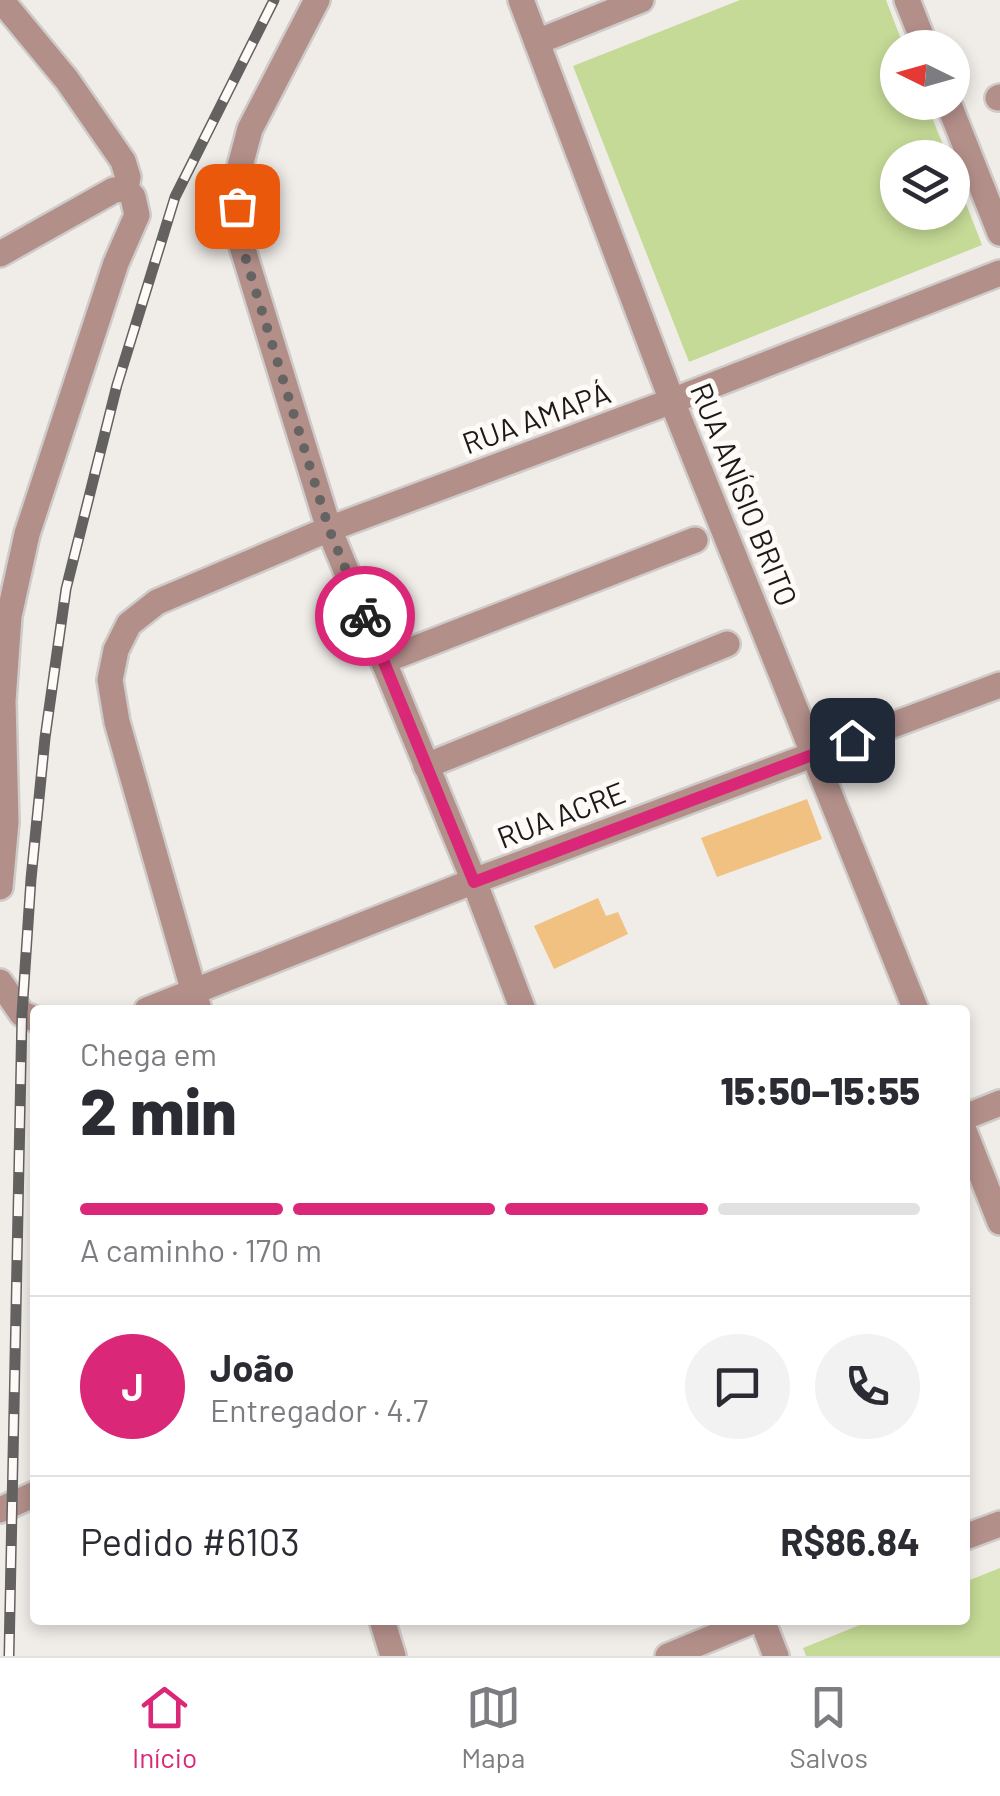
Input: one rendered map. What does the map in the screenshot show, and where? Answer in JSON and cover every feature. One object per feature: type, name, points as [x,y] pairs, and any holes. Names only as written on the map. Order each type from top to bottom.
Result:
[{"type":"street","points":[[1,0],[68,80],[123,162],[128,177],[126,189]]},
{"type":"street","points":[[317,0],[250,129],[239,170],[241,243],[329,529],[521,1005]]},
{"type":"street","name":"RUA ANÍSIO BRITO","points":[[520,0],[672,401],[914,1005]]},
{"type":"street","points":[[537,42],[641,0]]},
{"type":"street","points":[[907,0],[919,30]]},
{"type":"street","points":[[955,120],[1000,234]]},
{"type":"street","points":[[0,254],[114,190],[126,189],[134,197],[137,216],[116,264],[27,534],[10,616],[3,702],[6,822],[0,887]]},
{"type":"street","name":"RUA AMAPÁ","points":[[196,1001],[117,722],[110,680],[116,650],[128,624],[157,602],[329,529],[1000,273]]},
{"type":"street","points":[[383,661],[694,540]]},
{"type":"street","points":[[426,766],[727,644]]},
{"type":"street","name":"RUA ACRE","points":[[196,1001],[474,882],[1000,685]]},
{"type":"street","points":[[0,982],[28,1016]]},
{"type":"street","points":[[970,1115],[1000,1103]]},
{"type":"street","points":[[970,1146],[1000,1222]]},
{"type":"street","points":[[0,1510],[30,1496]]},
{"type":"street","points":[[970,1535],[1000,1524]]},
{"type":"street","points":[[384,1625],[393,1656]]},
{"type":"street","points":[[668,1656],[746,1625]]},
{"type":"street","points":[[760,1625],[776,1656]]},
{"type":"green space","points":[[740,0],[886,0],[897,30],[880,30],[880,120],[933,120],[941,140],[880,140],[880,230],[970,230],[970,214],[982,245],[689,362],[573,66]]},
{"type":"green space","points":[[1000,1568],[1000,1656],[806,1656],[803,1648],[860,1625],[970,1625],[970,1580]]},
{"type":"building","points":[[807,799],[822,839],[717,877],[701,838]]},
{"type":"building","points":[[598,898],[606,916],[618,912],[628,934],[554,969],[534,926]]},
{"type":"railway","points":[[9,1656],[22,1014],[45,738],[66,589],[117,385],[175,197],[274,0]]},
{"type":"way so far","points":[[237,206],[241,243],[329,529],[365,616]]},
{"type":"route","points":[[365,616],[474,882],[852,740]]}]
